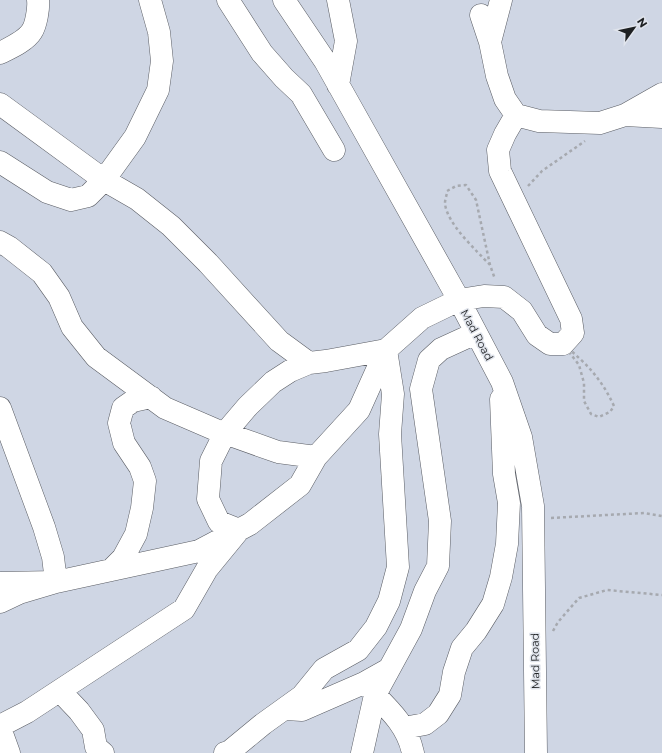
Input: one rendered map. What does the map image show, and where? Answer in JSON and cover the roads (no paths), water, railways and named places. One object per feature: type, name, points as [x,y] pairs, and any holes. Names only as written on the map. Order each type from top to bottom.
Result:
[{"type":"street","points":[[0,162],[47,192],[71,200],[88,196],[104,180],[135,137],[158,90],[162,61],[160,32],[150,0]]},
{"type":"street","points":[[228,0],[262,53],[284,78],[301,94],[334,150]]},
{"type":"street","points":[[0,602],[19,593],[56,582],[199,552],[250,524],[300,485],[316,457],[359,410],[386,350],[422,318],[459,300],[325,61],[284,0]]},
{"type":"street","points":[[338,0],[346,41],[338,84]]},
{"type":"street","points":[[490,42],[501,0]]},
{"type":"street","points":[[0,53],[17,44],[32,31],[40,3]]},
{"type":"street","points":[[481,14],[490,42],[497,76],[505,99],[516,115],[539,122],[600,123],[625,115],[662,94]]},
{"type":"street","points":[[0,104],[104,180],[137,199],[171,226],[208,263],[279,341],[308,363]]},
{"type":"street","name":"Mad Road","points":[[516,115],[498,150],[500,171],[571,320],[573,333],[563,344],[550,344],[537,335],[522,311],[504,297],[484,296],[459,300],[502,382],[520,437],[533,506],[536,753]]},
{"type":"street","points":[[625,115],[662,118]]},
{"type":"street","points":[[0,242],[9,247],[42,273],[59,297],[72,327],[96,357],[166,408],[225,433],[278,452],[316,457]]},
{"type":"street","points":[[362,753],[375,694],[411,629],[425,591],[438,566],[440,521],[421,389],[429,360],[441,349],[476,333]]},
{"type":"street","points":[[239,530],[219,522],[208,499],[211,462],[225,433],[248,406],[273,382],[290,371],[308,363],[326,362],[386,350]]},
{"type":"street","points":[[225,753],[229,752],[263,724],[302,696],[324,669],[358,650],[376,627],[390,601],[398,567],[390,434],[393,394],[386,350]]},
{"type":"street","points":[[404,728],[425,724],[438,714],[450,695],[454,672],[462,648],[476,631],[493,604],[501,577],[507,544],[510,503],[504,474],[501,415],[502,382]]},
{"type":"street","points":[[111,570],[123,558],[136,534],[142,508],[145,481],[140,467],[124,443],[119,423],[123,408],[133,401],[150,397]]},
{"type":"street","points":[[0,408],[44,526],[53,557],[56,582]]},
{"type":"street","points":[[9,753],[0,727],[60,691],[184,609],[207,569],[239,530]]},
{"type":"street","points":[[398,567],[414,577],[425,591]]},
{"type":"street","points":[[0,583],[56,582]]},
{"type":"street","points":[[284,709],[302,710],[364,683],[389,669]]},
{"type":"street","points":[[60,691],[84,717],[93,730],[96,747],[103,753]]},
{"type":"street","points":[[375,694],[398,719],[404,728],[411,742],[413,753]]}]
